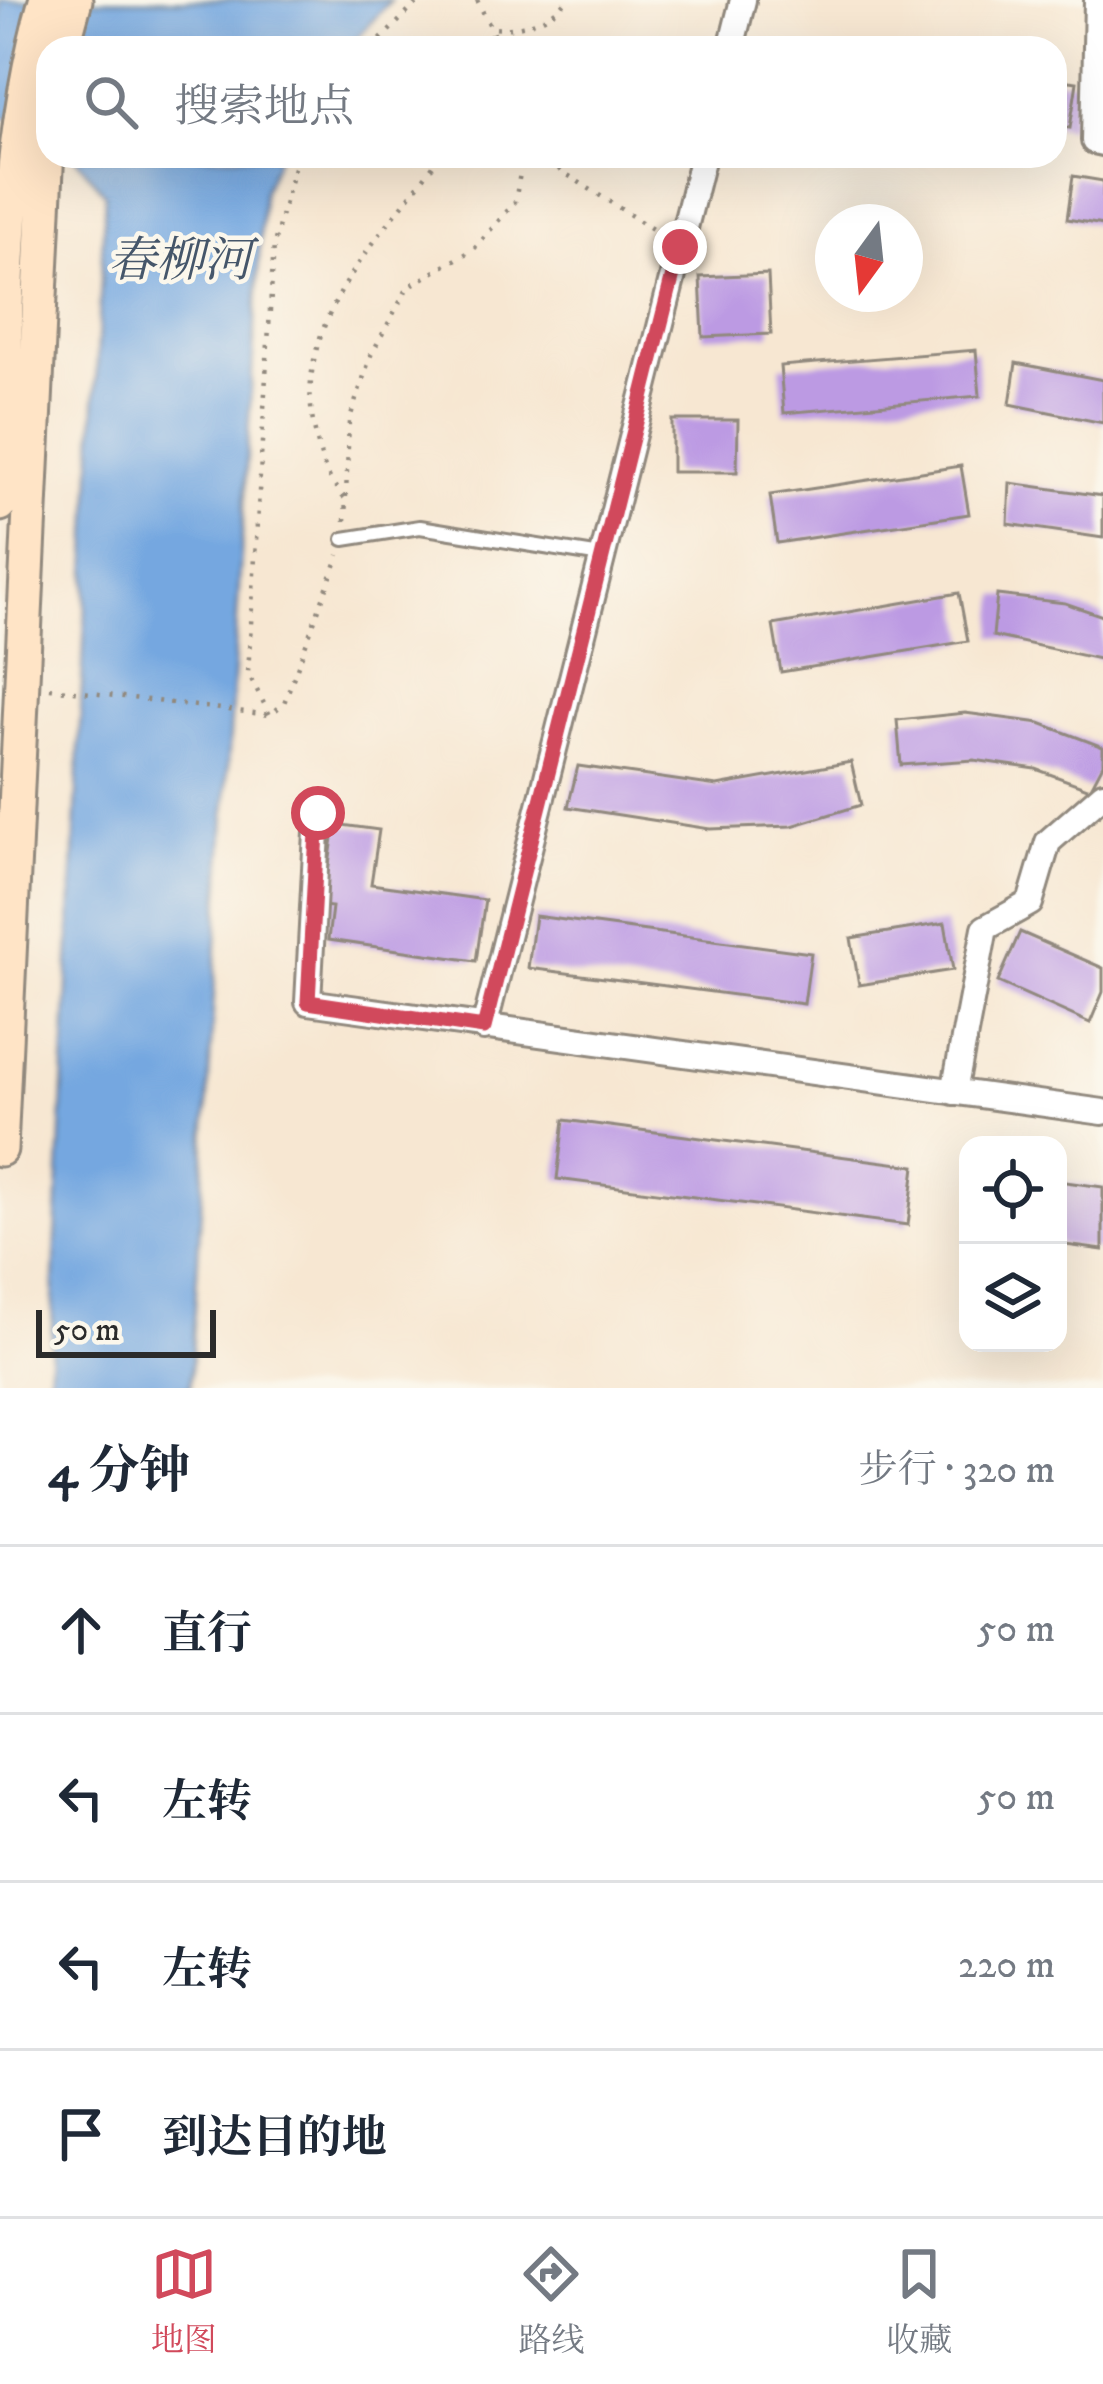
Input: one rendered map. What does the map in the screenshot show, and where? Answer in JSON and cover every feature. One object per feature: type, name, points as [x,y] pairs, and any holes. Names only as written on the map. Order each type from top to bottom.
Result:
[{"type":"street","points":[[39,36],[46,0]]},
{"type":"street","points":[[66,36],[76,0]]},
{"type":"street","points":[[734,36],[743,0]]},
{"type":"street","points":[[1097,0],[1094,141],[1103,143]]},
{"type":"street","points":[[0,1149],[20,127],[36,49]]},
{"type":"street","points":[[0,504],[18,221],[36,164]]},
{"type":"street","points":[[484,1028],[700,168]]},
{"type":"street","points":[[954,1092],[986,928],[1030,904],[1048,842],[1103,794]]},
{"type":"street","points":[[318,813],[308,1002],[1103,1112]]},
{"type":"lane","points":[[344,539],[420,526],[601,556]]},
{"type":"path","points":[[384,36],[420,0]]},
{"type":"path","points":[[477,0],[497,36]]},
{"type":"path","points":[[494,28],[512,30],[560,9],[567,0]]},
{"type":"path","points":[[491,36],[494,28]]},
{"type":"path","points":[[270,715],[248,674],[274,244],[294,168]]},
{"type":"path","points":[[346,500],[326,477],[312,418],[308,373],[315,340],[335,300],[431,168]]},
{"type":"path","points":[[51,688],[270,715],[284,703],[344,539],[350,421],[371,355],[408,287],[474,249],[515,202],[522,168]]},
{"type":"path","points":[[557,168],[680,247]]},
{"type":"water","name":"春柳河","points":[[0,0],[391,0],[359,36],[36,36],[36,131],[0,116]]},
{"type":"water","name":"春柳河","points":[[84,168],[273,168],[263,192],[190,1388],[49,1388],[105,194]]},
{"type":"building","points":[[1067,81],[1077,82],[1067,128]]},
{"type":"building","points":[[1073,176],[1103,181],[1103,225],[1067,219]]},
{"type":"building","points":[[768,274],[771,334],[703,337],[700,277]]},
{"type":"building","points":[[976,350],[980,396],[784,413],[780,366]]},
{"type":"building","points":[[1016,363],[1103,380],[1103,423],[1010,404]]},
{"type":"building","points":[[672,420],[738,420],[737,472],[672,472]]},
{"type":"building","points":[[961,466],[969,514],[777,543],[770,495]]},
{"type":"building","points":[[1010,483],[1103,496],[1103,538],[1008,524]]},
{"type":"building","points":[[959,593],[968,641],[781,672],[773,625]]},
{"type":"building","points":[[997,595],[1065,603],[1103,616],[1103,660],[993,636]]},
{"type":"building","points":[[965,713],[1040,723],[1103,747],[1103,764],[1090,789],[1036,769],[974,760],[901,765],[897,720]]},
{"type":"building","points":[[851,762],[861,805],[792,826],[710,829],[568,807],[578,766],[717,786]]},
{"type":"building","points":[[335,824],[379,830],[371,884],[485,900],[476,961],[328,940],[332,907],[323,906]]},
{"type":"building","points":[[535,916],[811,953],[804,1004],[528,968]]},
{"type":"building","points":[[945,923],[953,970],[859,985],[851,938]]},
{"type":"building","points":[[1020,932],[1103,968],[1103,992],[1090,1023],[998,982]]},
{"type":"building","points":[[564,1120],[915,1166],[908,1225],[557,1179]]},
{"type":"building","points":[[1067,1182],[1103,1187],[1103,1250],[1067,1245]]},
{"type":"route","points":[[318,813],[308,1002],[484,1028],[680,247]]}]
